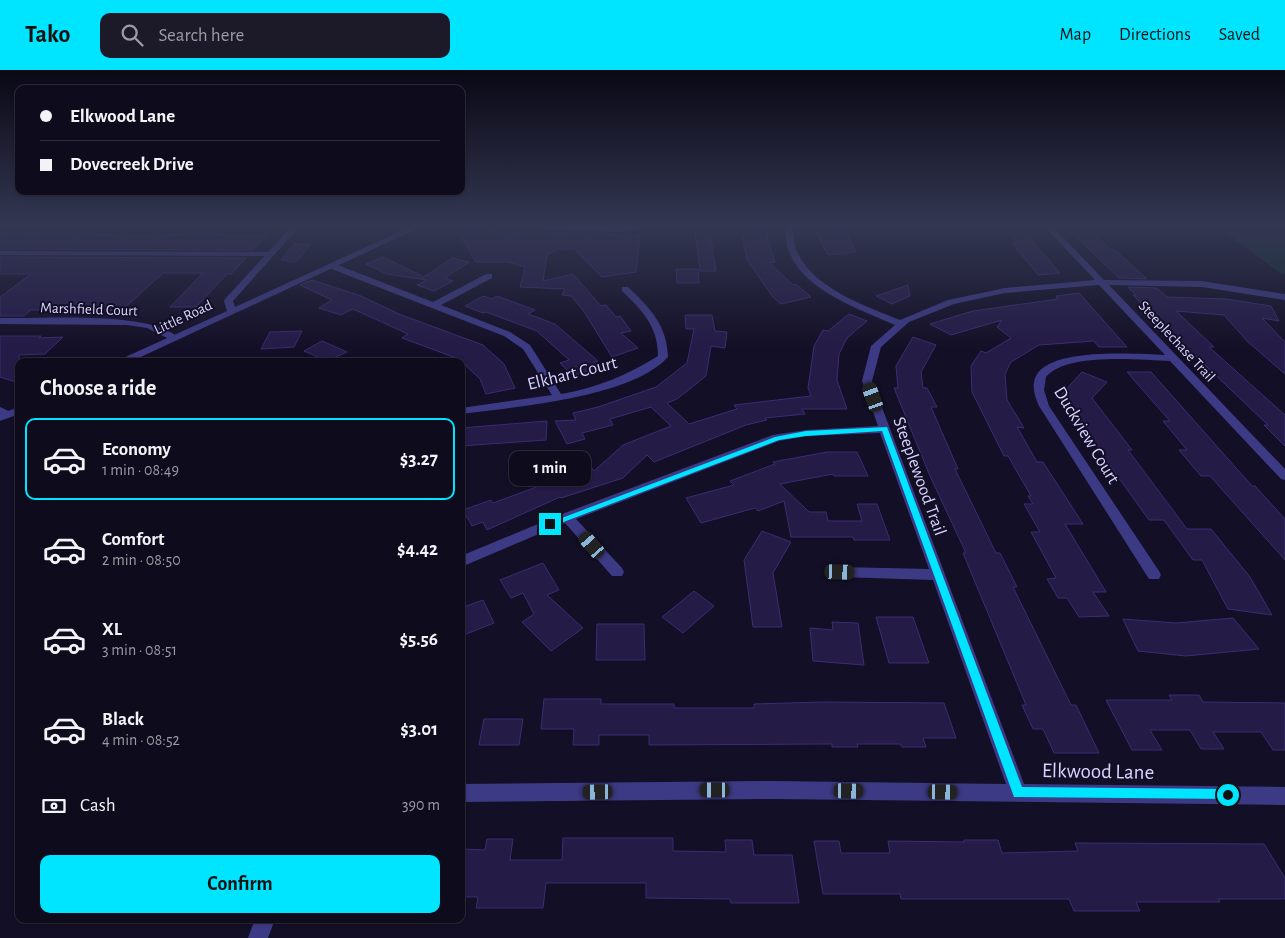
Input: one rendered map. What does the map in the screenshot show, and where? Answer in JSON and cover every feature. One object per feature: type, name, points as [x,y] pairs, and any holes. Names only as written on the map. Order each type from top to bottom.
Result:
[{"type":"street","points":[[232,312],[228,301],[259,267]]},
{"type":"street","name":"Little Road","points":[[131,358],[331,267]]},
{"type":"street","points":[[333,267],[507,334],[527,347],[558,397]]},
{"type":"street","points":[[804,267],[813,278],[848,300],[898,323]]},
{"type":"street","name":"Steeplechase Trail","points":[[1087,267],[1285,476]]},
{"type":"street","points":[[435,305],[489,276]]},
{"type":"street","name":"Steeplewood Trail","points":[[1018,793],[867,381],[866,368],[875,346],[898,323],[917,313],[958,300],[1044,284],[1102,282],[1202,284],[1285,297]]},
{"type":"street","name":"Elkhart Court","points":[[465,410],[558,397],[610,384],[649,368],[662,357],[664,342],[660,329],[649,313],[625,288]]},
{"type":"street","name":"Marshfield Court","points":[[0,322],[127,322],[150,326],[174,338]]},
{"type":"street","name":"Duckview Court","points":[[1154,575],[1044,406],[1039,394],[1039,383],[1041,375],[1047,368],[1074,360],[1173,358]]},
{"type":"street","points":[[465,560],[568,517],[777,438],[806,433],[884,429]]},
{"type":"street","points":[[568,517],[617,572]]},
{"type":"street","points":[[840,572],[938,575]]},
{"type":"street","name":"Elkwood Lane","points":[[465,793],[773,790],[1285,796]]},
{"type":"street","points":[[258,938],[264,923]]},
{"type":"green space","points":[[1271,267],[1285,267],[1285,274],[1281,274]]},
{"type":"building","points":[[0,267],[238,267],[231,274],[227,274],[196,307],[170,307],[203,273],[163,273],[121,311],[49,308],[47,310],[31,310],[24,316],[0,316],[0,297],[31,274],[0,274]]},
{"type":"building","points":[[371,267],[402,267],[424,277],[439,267],[462,267],[445,278],[453,281],[434,291],[417,285],[427,280],[387,274]]},
{"type":"building","points":[[523,267],[545,267],[543,281],[573,274],[601,306],[606,305],[616,317],[620,316],[631,331],[621,333],[638,348],[612,357],[583,310],[571,296],[562,295],[565,289],[520,287],[525,267]]},
{"type":"building","points":[[592,267],[637,267],[636,272],[602,277]]},
{"type":"building","points":[[699,267],[715,267],[716,271],[700,271]]},
{"type":"building","points":[[752,267],[774,267],[793,285],[796,284],[811,297],[781,304],[773,297]]},
{"type":"building","points":[[1031,267],[1054,267],[1060,273],[1038,275]]},
{"type":"building","points":[[1107,267],[1133,267],[1147,279],[1119,278]]},
{"type":"building","points":[[676,269],[698,269],[699,283],[677,283]]},
{"type":"building","points":[[312,280],[361,296],[399,314],[483,345],[504,364],[515,388],[486,394],[480,379],[465,365],[465,358],[456,358],[402,338],[408,334],[353,309],[341,315],[319,308],[332,300],[300,285]]},
{"type":"building","points":[[908,285],[910,296],[892,304],[876,296]]},
{"type":"building","points":[[1128,287],[1157,288],[1167,297],[1226,299],[1271,306],[1279,321],[1262,318],[1285,342],[1285,374],[1248,342],[1224,315],[1176,311],[1214,347],[1209,347],[1285,415],[1285,446],[1264,425],[1268,425],[1167,329],[1133,295],[1136,295]]},
{"type":"building","points":[[1079,293],[1127,347],[1099,347],[1094,341],[1039,345],[1011,362],[1005,374],[1007,400],[1024,428],[1017,427],[1037,462],[1043,462],[1083,524],[1065,524],[1106,592],[1093,592],[1109,616],[1079,617],[1067,598],[1058,598],[1047,579],[1056,578],[1031,532],[1040,532],[1024,504],[1033,504],[1028,496],[1031,496],[1008,456],[1004,456],[972,392],[971,366],[981,351],[986,353],[1011,338],[997,327],[1002,320],[951,335],[930,324],[973,311],[1058,299],[1056,296]]},
{"type":"building","points":[[483,296],[492,299],[497,296],[535,310],[528,314],[555,324],[598,361],[594,362],[599,367],[573,376],[560,363],[569,360],[537,331],[465,306]]},
{"type":"building","points":[[849,314],[867,321],[847,338],[839,354],[837,380],[847,409],[802,409],[805,414],[765,418],[767,420],[746,425],[654,462],[647,455],[623,478],[560,497],[487,530],[483,522],[472,526],[465,514],[465,509],[491,500],[493,503],[591,467],[594,471],[623,445],[671,426],[651,407],[610,419],[613,425],[582,433],[585,439],[567,444],[555,421],[576,420],[573,413],[598,407],[656,387],[687,363],[694,329],[686,329],[685,315],[712,315],[715,331],[727,332],[725,348],[711,346],[706,376],[677,399],[667,403],[689,424],[737,409],[734,405],[811,396],[808,388],[814,346],[823,330],[828,331]]},
{"type":"building","points":[[302,331],[294,347],[261,349],[270,332]]},
{"type":"building","points":[[0,336],[63,337],[45,354],[19,355],[19,358],[15,358],[15,382],[0,377]]},
{"type":"building","points":[[913,337],[936,345],[921,372],[923,388],[927,388],[937,407],[931,407],[958,469],[955,469],[996,553],[1000,553],[1017,587],[1013,587],[1071,705],[1076,705],[1099,753],[1054,753],[1043,729],[1033,729],[1022,705],[1026,705],[963,553],[966,553],[930,476],[894,388],[898,388],[896,366]]},
{"type":"building","points":[[322,341],[347,352],[334,358],[320,358],[304,351]]},
{"type":"building","points":[[1082,372],[1107,382],[1092,398],[1132,450],[1128,450],[1187,529],[1211,529],[1250,577],[1272,615],[1228,609],[1202,560],[1193,560],[1164,520],[1149,520],[1083,428],[1086,428],[1062,394]]},
{"type":"building","points":[[1127,372],[1151,372],[1252,486],[1255,486],[1285,519],[1285,560],[1210,476],[1201,476],[1179,450],[1187,450],[1163,421],[1170,421]]},
{"type":"building","points":[[547,421],[546,440],[465,446],[465,428]]},
{"type":"building","points":[[827,452],[857,452],[868,476],[834,476],[833,474],[780,484],[809,512],[826,512],[828,521],[862,521],[857,504],[877,504],[890,540],[854,540],[853,537],[791,537],[784,501],[758,511],[755,508],[701,523],[686,498],[734,485],[730,481],[775,464],[773,462]]},
{"type":"building","points":[[762,531],[791,542],[773,573],[782,627],[753,627],[744,560]]},
{"type":"building","points":[[543,563],[559,590],[547,595],[583,628],[551,651],[522,622],[534,614],[523,593],[511,598],[500,580]]},
{"type":"building","points":[[694,591],[714,606],[683,633],[662,617]]},
{"type":"building","points":[[483,600],[494,623],[465,634],[465,607]]},
{"type":"building","points":[[876,617],[913,617],[929,663],[889,663]]},
{"type":"building","points":[[1233,618],[1259,649],[1186,656],[1138,651],[1123,619],[1176,623]]},
{"type":"building","points":[[832,622],[858,623],[864,665],[813,661],[810,628],[833,630]]},
{"type":"building","points":[[597,624],[644,624],[645,660],[596,660]]},
{"type":"building","points":[[1169,695],[1199,695],[1203,702],[1285,703],[1285,750],[1273,750],[1261,732],[1213,732],[1224,749],[1201,749],[1190,730],[1150,730],[1162,750],[1132,750],[1106,700],[1172,700]]},
{"type":"building","points":[[544,699],[601,699],[601,704],[674,704],[674,708],[754,708],[754,704],[823,702],[944,703],[956,738],[923,738],[926,747],[902,747],[900,744],[857,744],[858,747],[832,747],[832,744],[649,745],[649,735],[599,735],[599,745],[573,745],[574,729],[541,729]]},
{"type":"building","points":[[484,719],[523,719],[519,745],[479,745]]},
{"type":"building","points":[[563,838],[673,838],[673,851],[726,852],[725,840],[752,840],[754,855],[792,855],[799,903],[731,903],[730,899],[646,898],[646,883],[546,883],[543,908],[476,908],[478,897],[465,897],[465,849],[485,850],[487,839],[513,839],[510,860],[562,860]]},
{"type":"building","points":[[964,840],[998,840],[1002,853],[1078,851],[1075,843],[1264,844],[1285,878],[1285,899],[1218,899],[1220,902],[1136,902],[1140,911],[1074,911],[1069,899],[901,899],[900,894],[823,894],[814,841],[839,841],[841,853],[890,853],[888,841],[964,842]]},
{"type":"route","points":[[550,524],[777,438],[806,433],[884,429],[1018,793],[1228,795]]}]
